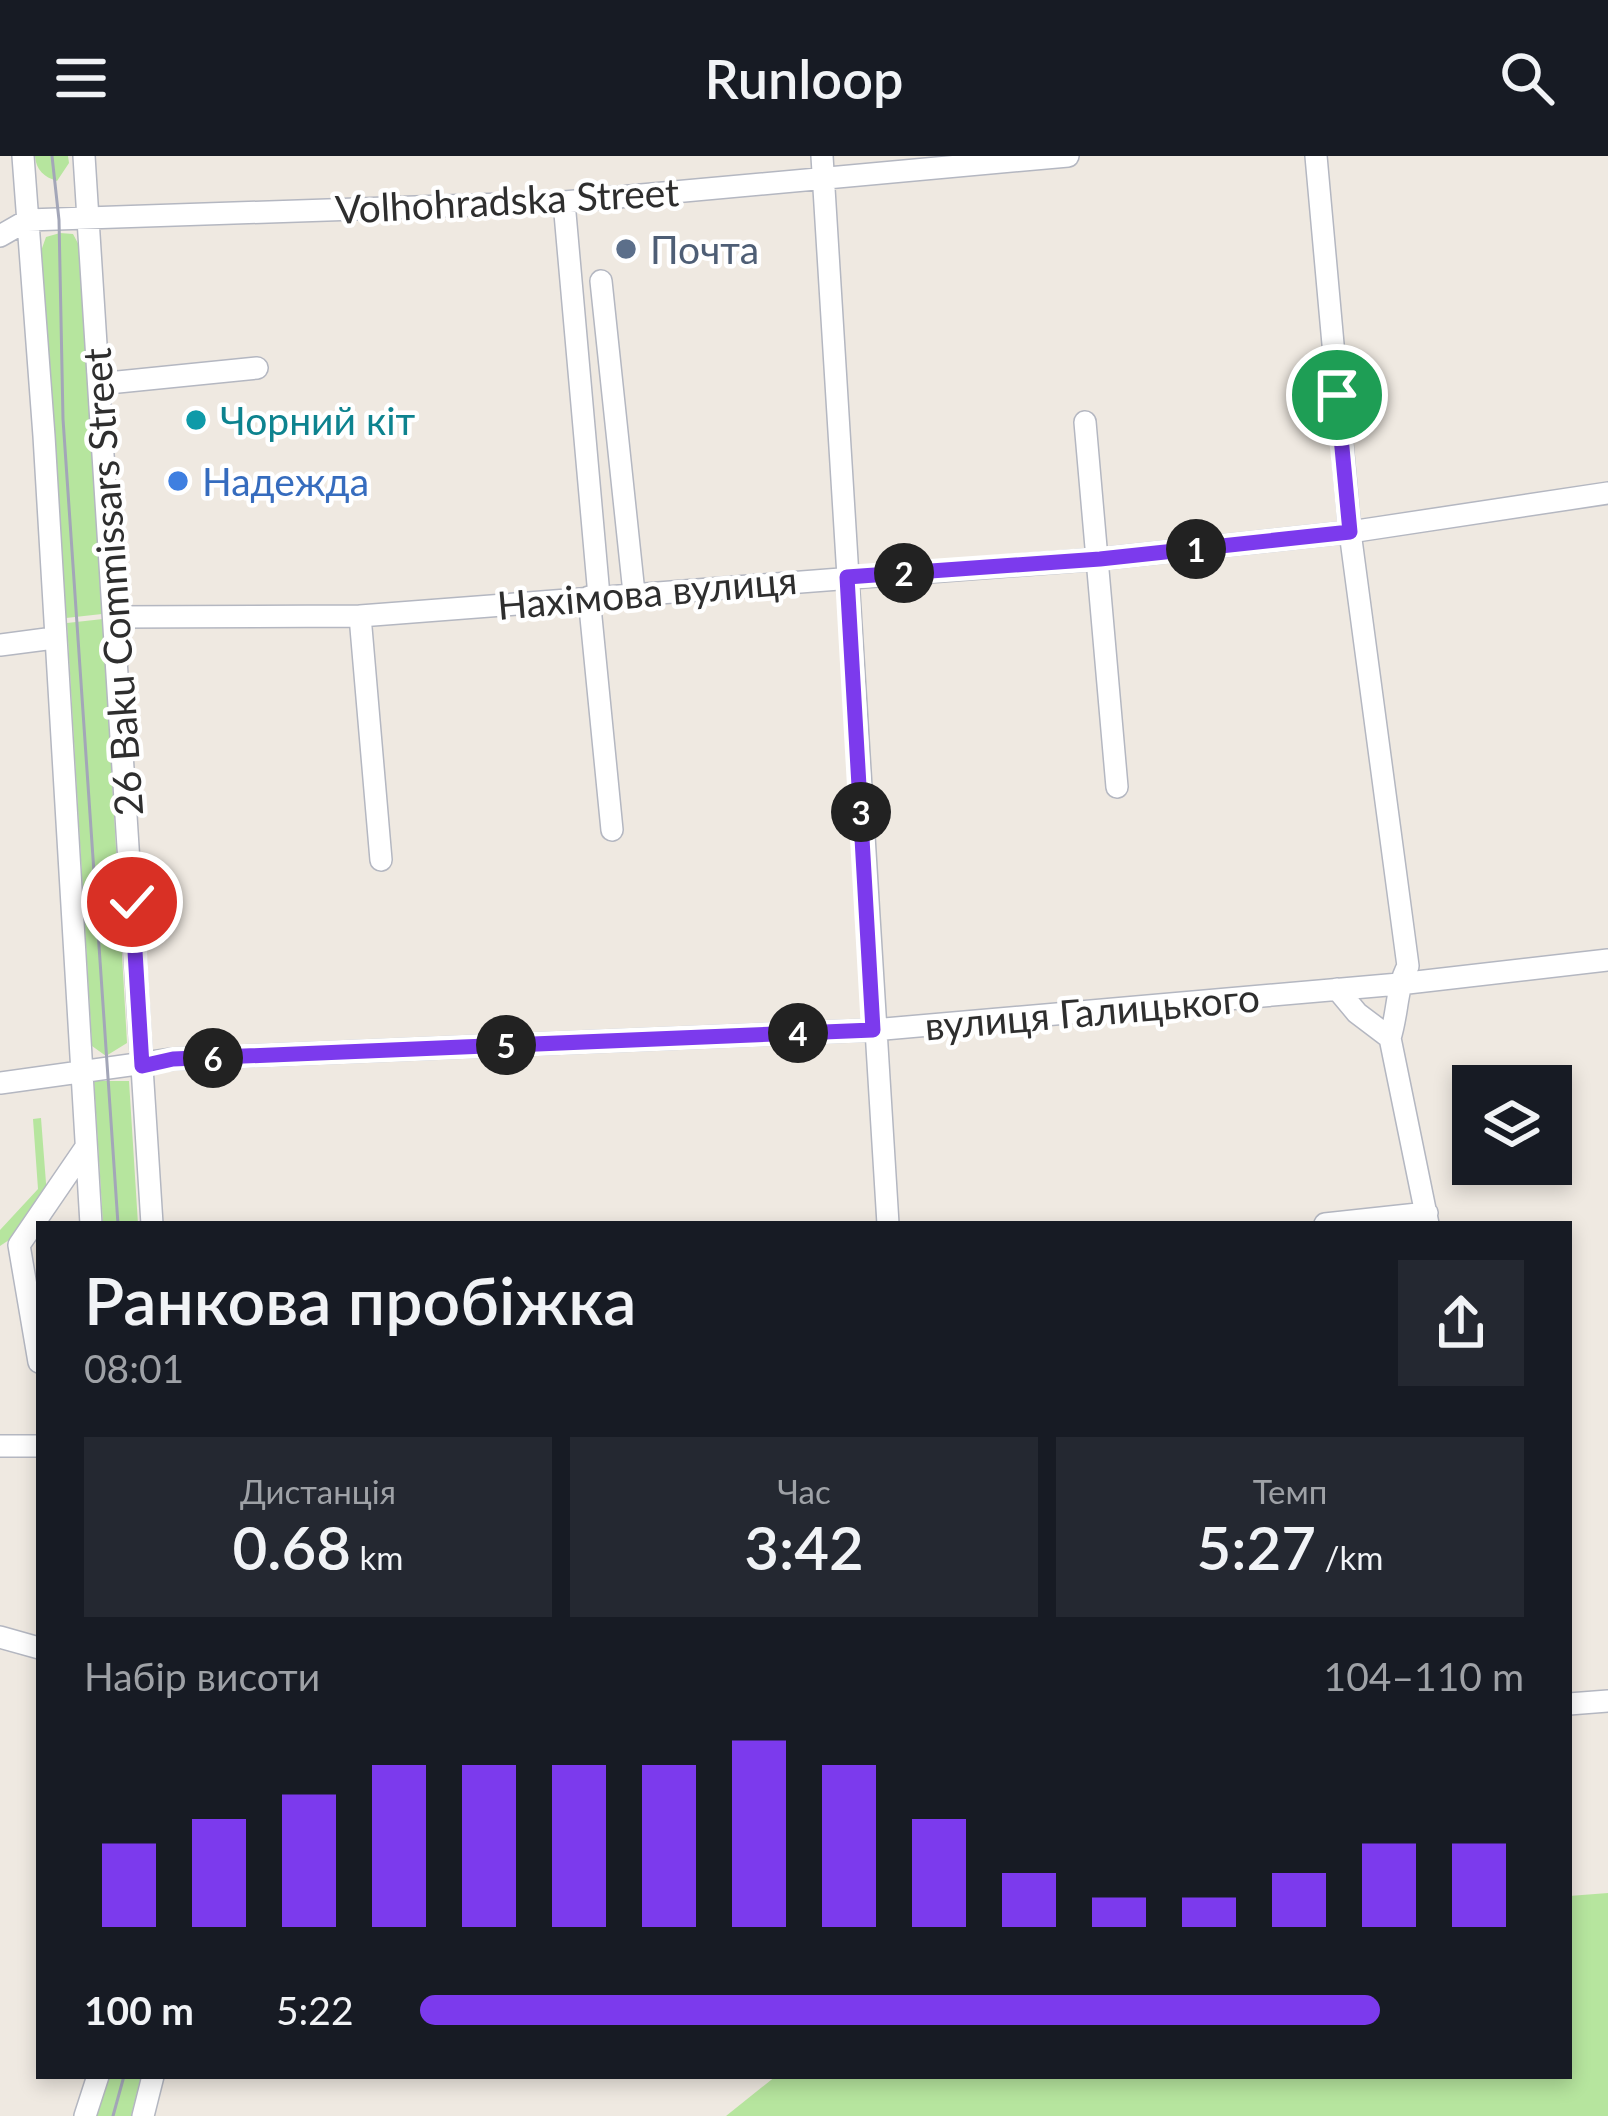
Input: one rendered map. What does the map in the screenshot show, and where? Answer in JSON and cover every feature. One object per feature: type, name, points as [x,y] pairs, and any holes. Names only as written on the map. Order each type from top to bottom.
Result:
[{"type":"street","name":"26 Baku Commissars Street","points":[[23,156],[91,1221]]},
{"type":"street","name":"26 Baku Commissars Street","points":[[83,156],[152,1221]]},
{"type":"street","name":"Volhohradska Street","points":[[28,220],[564,202],[823,167],[1068,156]]},
{"type":"street","points":[[1316,156],[1350,532],[1408,966],[1399,983],[1398,1012],[1390,1038],[1428,1219],[1387,1221]]},
{"type":"street","points":[[823,167],[888,1221]]},
{"type":"street","points":[[564,202],[612,830]]},
{"type":"street","points":[[0,236],[28,220]]},
{"type":"street","points":[[601,281],[634,593]]},
{"type":"street","points":[[100,381],[257,368]]},
{"type":"street","points":[[1085,422],[1118,787]]},
{"type":"street","name":"Нахімова вулиця","points":[[114,617],[360,616],[1100,559],[1350,532],[1608,493]]},
{"type":"street","points":[[360,616],[380,860]]},
{"type":"street","points":[[0,645],[54,638]]},
{"type":"street","name":"вулиця Галицького","points":[[0,1083],[173,1059],[873,1030],[1608,960]]},
{"type":"street","points":[[1337,989],[1357,1013],[1390,1038]]},
{"type":"street","points":[[36,1344],[19,1245],[86,1147]]},
{"type":"street","points":[[0,1447],[36,1446]]},
{"type":"street","points":[[0,1636],[36,1647]]},
{"type":"street","points":[[1572,1704],[1608,1701]]},
{"type":"street","points":[[85,2116],[97,2079]]},
{"type":"street","points":[[142,2116],[152,2079]]},
{"type":"green space","points":[[35,156],[68,156],[69,163],[57,181],[42,172]]},
{"type":"green space","points":[[73,234],[81,249],[102,614],[66,618],[41,251],[46,237]]},
{"type":"green space","points":[[103,619],[127,1043],[106,1056],[92,1046],[67,623]]},
{"type":"green space","points":[[94,1081],[129,1081],[138,1221],[103,1221]]},
{"type":"green space","points":[[41,1118],[47,1196],[0,1246],[0,1230],[38,1189],[33,1119]]},
{"type":"green space","points":[[1608,1893],[1608,2116],[726,2116],[772,2079],[1572,2079],[1572,1896]]},
{"type":"green space","points":[[105,2079],[140,2079],[131,2116],[95,2116]]},
{"type":"tram line","points":[[52,156],[59,220],[63,419],[118,1221]]},
{"type":"tram line","points":[[113,2116],[123,2079]]},
{"type":"place","name":"Почта","points":[[626,249]]},
{"type":"place","name":"Чорний кіт","points":[[196,420]]},
{"type":"place","name":"Надежда","points":[[178,481]]},
{"type":"route","points":[[132,902],[142,1066],[173,1059],[873,1030],[847,577],[1100,559],[1350,532],[1337,395]]}]
